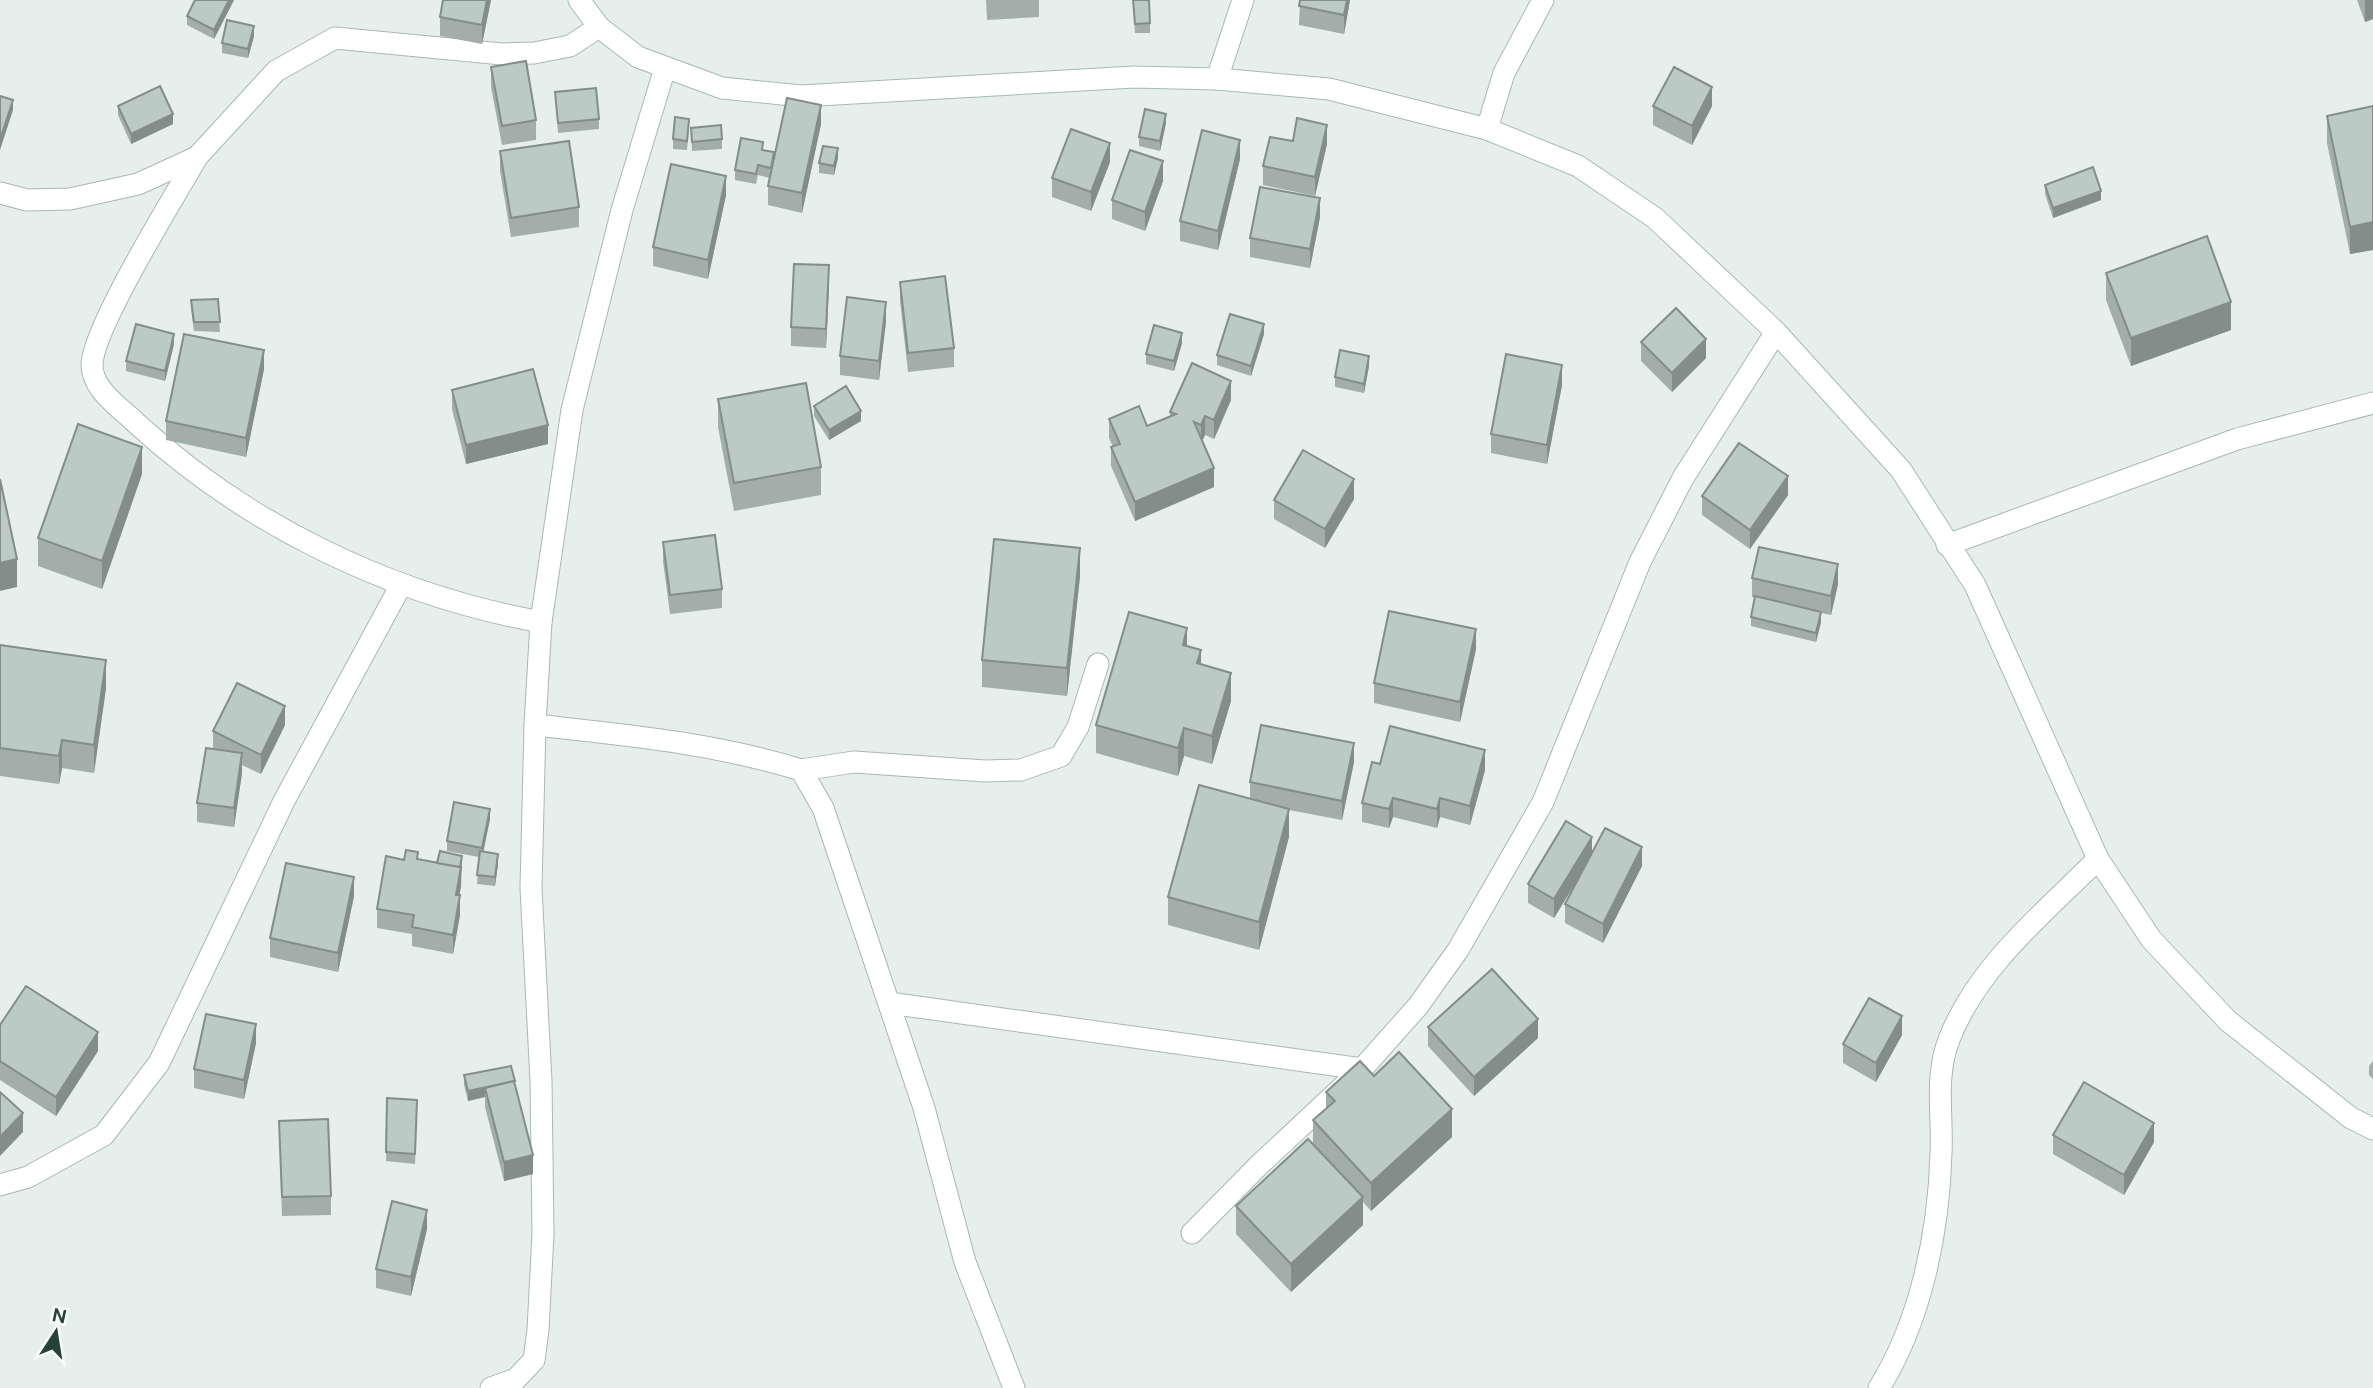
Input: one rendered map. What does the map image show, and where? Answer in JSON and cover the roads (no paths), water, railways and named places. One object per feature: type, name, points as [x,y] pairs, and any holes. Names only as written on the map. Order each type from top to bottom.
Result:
[{"type":"street","points":[[579,0],[599,27],[638,57],[722,88],[801,96],[1133,76],[1217,79],[1329,89],[1487,129],[1578,166],[1655,218],[1776,332],[1900,470],[1975,585],[2098,859],[2151,939],[2228,1021],[2351,1118],[2373,1129]]},
{"type":"street","points":[[1217,79],[1243,0]]},
{"type":"street","points":[[1487,129],[1504,73],[1543,0]]},
{"type":"street","points":[[541,622],[494,613],[401,585],[311,545],[199,476],[100,388],[92,366],[101,332],[197,157],[276,71],[335,38],[445,51],[534,53],[570,46],[599,27]]},
{"type":"street","points":[[491,1388],[516,1379],[534,1360],[538,1330],[543,1220],[541,1081],[531,888],[535,725],[541,622],[572,410],[622,209],[664,68]]},
{"type":"street","points":[[0,193],[27,200],[69,200],[138,184],[197,157]]},
{"type":"street","points":[[1192,1233],[1258,1166],[1362,1069],[1418,1006],[1458,950],[1543,802],[1604,647],[1652,538],[1683,478],[1776,332]]},
{"type":"street","points":[[1947,545],[2238,439],[2373,403]]},
{"type":"street","points":[[0,1185],[28,1177],[104,1135],[159,1063],[285,801],[401,585]]},
{"type":"street","points":[[535,725],[713,747],[801,769],[854,762],[985,771],[1021,769],[1061,756],[1078,727],[1097,664]]},
{"type":"street","points":[[801,769],[822,808],[924,1108],[965,1262],[1014,1388]]},
{"type":"street","points":[[1879,1388],[1911,1320],[1937,1211],[1942,1151],[1938,1088],[1949,1038],[1983,975],[2098,859]]},
{"type":"street","points":[[889,1003],[1362,1069]]}]
